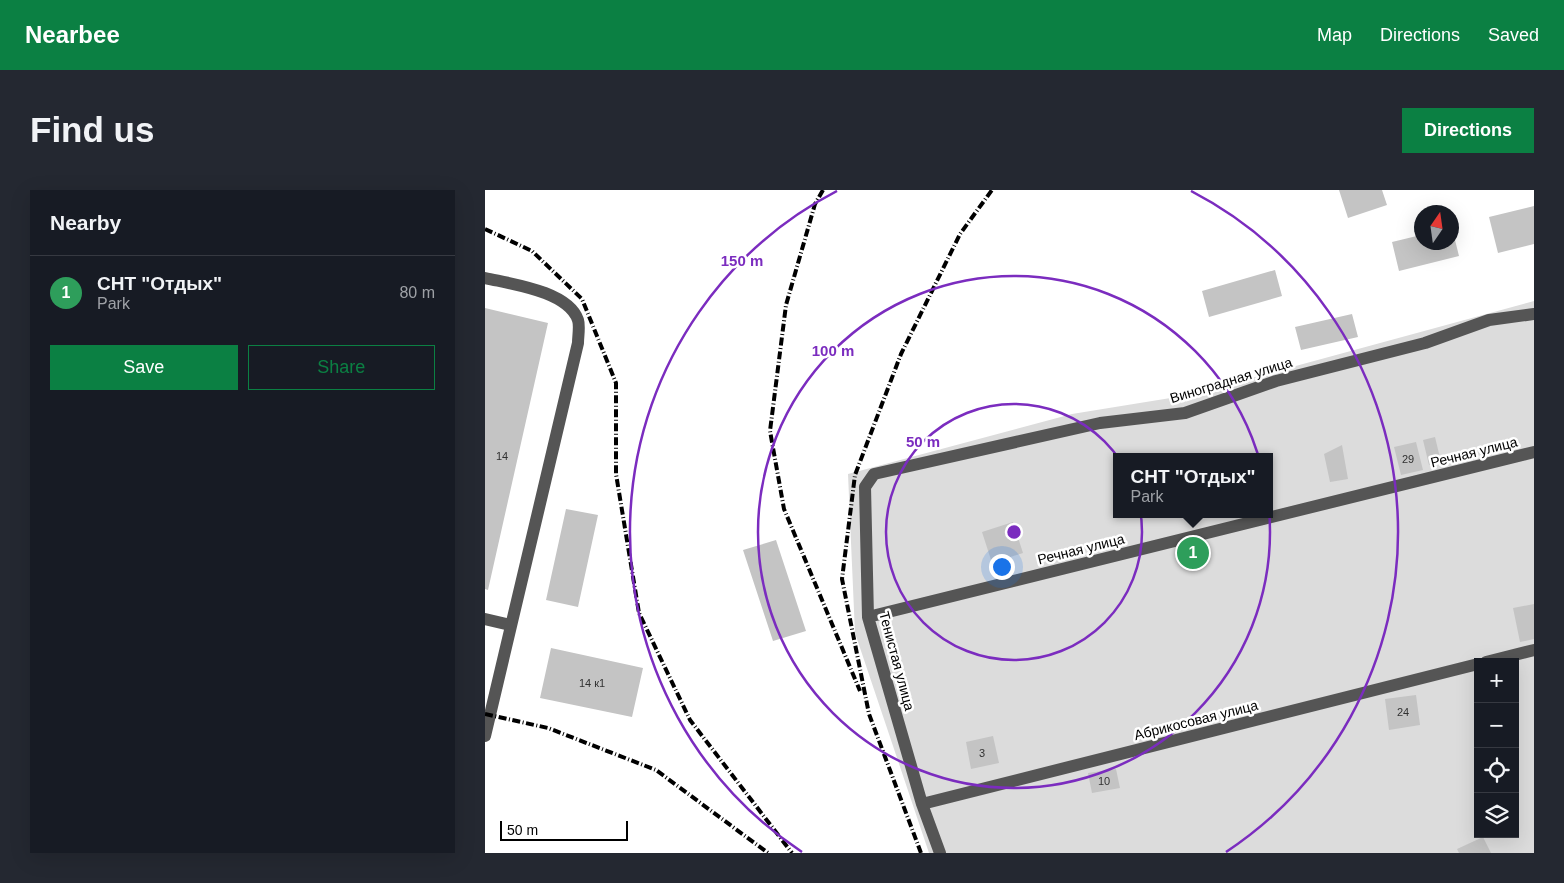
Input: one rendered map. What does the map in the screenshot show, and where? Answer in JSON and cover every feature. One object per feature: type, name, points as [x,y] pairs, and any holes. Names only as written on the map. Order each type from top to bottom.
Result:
[{"type":"street","points":[[485,278],[557,297],[571,308],[578,320],[579,343],[510,625],[485,736]]},
{"type":"street","name":"Виноградная улица","points":[[874,474],[1100,422],[1185,413],[1276,381],[1425,343],[1489,320],[1534,314]]},
{"type":"street","name":"Речная улица","points":[[1273,517],[1534,452]]},
{"type":"street","name":"Тенистая улица","points":[[874,474],[865,487],[868,617],[922,804],[940,853]]},
{"type":"street","name":"Речная улица","points":[[868,617],[1268,518]]},
{"type":"street","points":[[485,620],[510,625]]},
{"type":"street","points":[[1502,658],[1534,650]]},
{"type":"street","name":"Абрикосовая улица","points":[[922,804],[1474,665]]},
{"type":"shaded area","points":[[1534,301],[1534,853],[929,853],[855,633],[848,474],[1072,414],[1189,395]]},
{"type":"building","points":[[1339,190],[1382,190],[1387,205],[1348,218]]},
{"type":"building","points":[[1534,206],[1534,244],[1498,253],[1489,217]]},
{"type":"building","points":[[1414,237],[1414,250],[1458,250],[1459,256],[1399,271],[1392,242]]},
{"type":"building","points":[[1275,270],[1282,296],[1209,317],[1202,291]]},
{"type":"building","points":[[485,308],[548,323],[488,590],[485,589]]},
{"type":"building","points":[[1352,314],[1358,337],[1301,350],[1295,327]]},
{"type":"building","points":[[1435,437],[1441,462],[1429,465],[1423,440]]},
{"type":"building","points":[[1416,442],[1423,470],[1401,475],[1394,447]]},
{"type":"building","points":[[1342,445],[1348,479],[1330,482],[1324,454]]},
{"type":"building","points":[[566,509],[598,515],[578,607],[546,600]]},
{"type":"building","points":[[1013,522],[1023,553],[992,563],[982,532]]},
{"type":"building","points":[[776,540],[806,631],[773,641],[743,550]]},
{"type":"building","points":[[1534,604],[1534,639],[1520,642],[1513,608]]},
{"type":"building","points":[[551,648],[643,668],[632,717],[540,698]]},
{"type":"building","points":[[1416,695],[1420,725],[1389,730],[1385,699]]},
{"type":"building","points":[[993,736],[999,763],[971,769],[966,742]]},
{"type":"building","points":[[1116,769],[1120,788],[1092,793],[1088,773]]},
{"type":"building","points":[[1484,838],[1491,853],[1459,853],[1457,849]]},
{"type":"railway","points":[[823,190],[815,204],[786,305],[770,431],[784,509],[860,691]]},
{"type":"railway","points":[[921,853],[869,714],[842,579],[855,475],[901,354],[960,234],[992,190]]},
{"type":"railway","points":[[485,229],[532,251],[582,299],[616,383],[616,474],[639,613],[690,720],[792,853]]},
{"type":"railway","points":[[485,714],[548,728],[656,770],[768,853]]},
{"type":"place","name":"СНТ \"Отдых\"","points":[[1193,553]]}]
